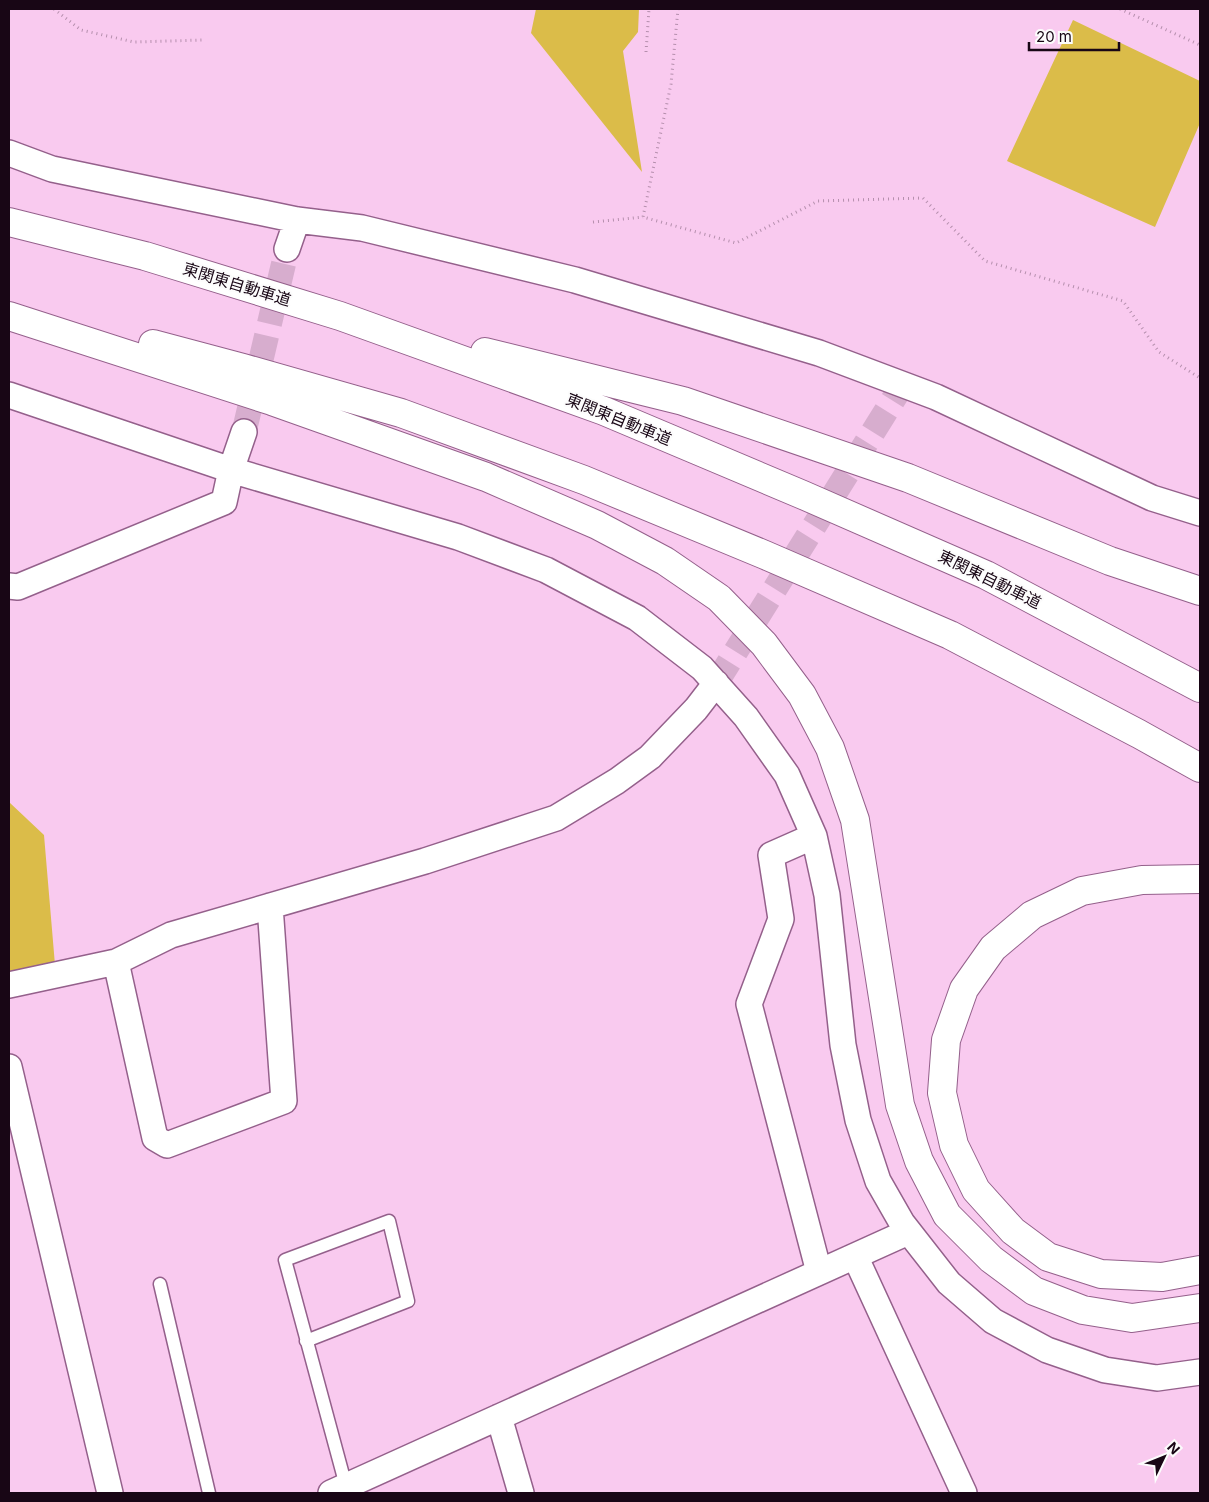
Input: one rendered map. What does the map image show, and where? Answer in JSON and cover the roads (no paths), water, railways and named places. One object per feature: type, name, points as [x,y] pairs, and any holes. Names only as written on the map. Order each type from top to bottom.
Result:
[{"type":"highway","name":"東関東自動車道","points":[[9,222],[145,256],[340,316],[604,411],[803,494],[986,575],[1200,688]]},
{"type":"highway","points":[[9,308],[243,368],[401,413],[584,480],[765,555],[950,635],[1200,768]]},
{"type":"highway","points":[[9,316],[272,401],[486,477],[597,525],[666,561],[719,598],[764,644],[802,695],[830,748],[855,820],[900,1105],[919,1161],[947,1215],[991,1258],[1034,1291],[1083,1310],[1132,1318],[1200,1308]]},
{"type":"highway","points":[[340,316],[683,401],[908,478],[1110,561],[1200,591]]},
{"type":"highway","points":[[1200,880],[1142,880],[1082,891],[1032,915],[993,948],[964,989],[946,1040],[942,1093],[954,1145],[976,1190],[1013,1231],[1048,1257],[1101,1274],[1162,1277],[1200,1270]]},
{"type":"street","points":[[9,153],[52,170],[297,220],[362,228],[575,280],[819,353],[936,397],[1152,498],[1200,513]]},
{"type":"street","points":[[287,249],[297,220]]},
{"type":"street","points":[[9,394],[231,470],[458,537],[546,570],[637,618],[702,668],[746,717],[787,775],[814,836],[827,895],[843,1045],[858,1120],[878,1181],[908,1232],[949,1282],[993,1321],[1048,1350],[1105,1370],[1156,1378],[1200,1372]]},
{"type":"street","points":[[9,586],[18,587],[224,502],[231,470],[244,432]]},
{"type":"street","points":[[9,985],[116,962],[171,934],[425,861],[556,818],[617,781],[650,756],[696,709],[716,683]]},
{"type":"street","points":[[814,836],[771,854],[781,919],[749,1004],[820,1272]]},
{"type":"street","points":[[116,962],[155,1138],[167,1145],[284,1101],[270,906]]},
{"type":"street","points":[[9,1067],[110,1493]]},
{"type":"street","points":[[338,1490],[908,1232]]},
{"type":"street","points":[[855,1256],[964,1493]]},
{"type":"street","points":[[499,1417],[521,1493]]},
{"type":"lane","points":[[306,1341],[408,1300],[389,1221],[285,1260],[306,1341],[338,1490]]},
{"type":"lane","points":[[160,1284],[209,1493]]},
{"type":"tunnel","points":[[244,432],[287,249]]},
{"type":"tunnel","points":[[716,683],[903,384]]}]
